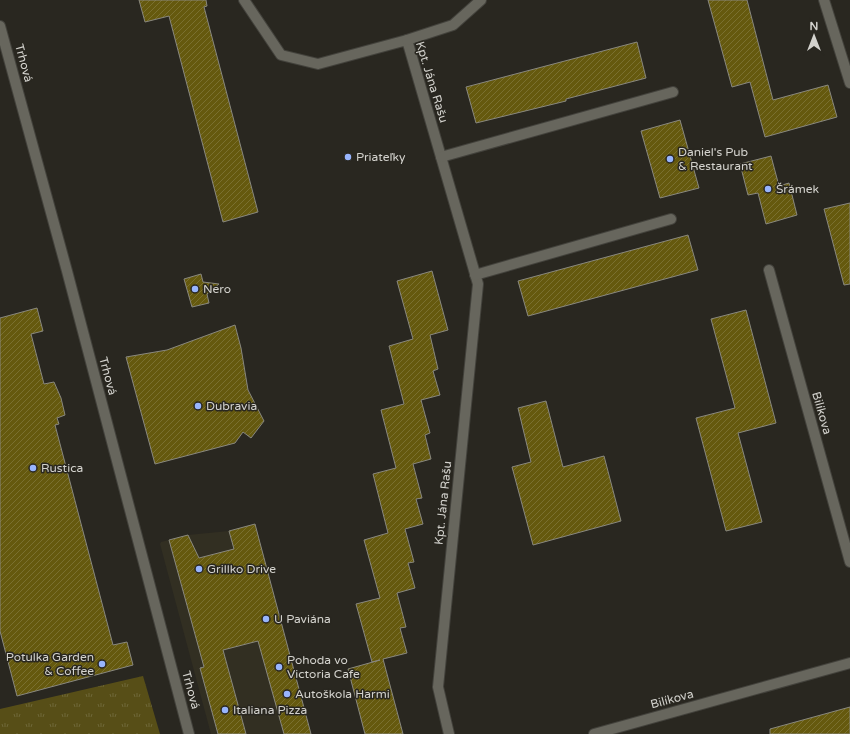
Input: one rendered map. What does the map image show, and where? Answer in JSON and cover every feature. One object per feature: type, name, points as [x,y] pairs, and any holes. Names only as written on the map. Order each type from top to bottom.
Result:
[{"type":"street","name":"Kpt. Jána Rašu","points":[[244,0],[281,55],[318,64],[406,40],[478,284],[438,686],[449,734]]},
{"type":"street","points":[[406,40],[453,25],[481,0]]},
{"type":"street","points":[[824,0],[850,83]]},
{"type":"street","name":"Trhová","points":[[0,26],[67,271],[190,734]]},
{"type":"street","points":[[440,157],[673,92]]},
{"type":"street","points":[[475,274],[671,219]]},
{"type":"street","name":"Bilíkova","points":[[769,270],[850,562]]},
{"type":"street","name":"Bilíkova","points":[[594,734],[850,663]]},
{"type":"shaded area","points":[[255,524],[311,734],[211,734],[160,544],[161,542],[188,535],[229,531]]},
{"type":"green space","points":[[143,676],[160,734],[0,734],[0,709]]},
{"type":"building","points":[[139,0],[206,0],[207,6],[204,7],[258,212],[223,222],[169,16],[145,22]]},
{"type":"building","points":[[708,0],[747,0],[773,100],[828,85],[837,117],[765,137],[750,82],[732,87]]},
{"type":"building","points":[[637,42],[646,78],[566,99],[566,101],[476,123],[466,87]]},
{"type":"building","name":"Daniel's Pub & Restaurant","points":[[680,120],[699,188],[660,198],[641,131]]},
{"type":"building","name":"Šrámek","points":[[771,156],[779,186],[789,183],[797,215],[766,224],[758,193],[748,195],[740,164]]},
{"type":"building","points":[[850,203],[850,284],[844,285],[824,209]]},
{"type":"building","points":[[688,235],[698,270],[528,316],[518,281]]},
{"type":"building","points":[[432,271],[448,330],[430,335],[438,369],[433,371],[440,395],[421,400],[430,433],[425,435],[431,459],[413,464],[422,498],[416,499],[423,524],[405,529],[414,562],[408,563],[415,588],[397,593],[406,627],[400,628],[407,653],[383,659],[403,734],[365,734],[348,669],[380,660],[372,662],[356,604],[380,598],[364,540],[388,533],[373,474],[396,468],[381,410],[404,404],[389,346],[413,339],[397,281]]},
{"type":"building","points":[[201,274],[203,282],[219,284],[207,294],[209,303],[192,307],[184,279]]},
{"type":"building","name":"Rustica","points":[[37,308],[43,331],[31,334],[44,384],[54,382],[61,398],[65,415],[57,418],[59,424],[55,425],[113,645],[127,642],[133,665],[17,696],[0,631],[0,318]]},
{"type":"building","points":[[746,310],[776,423],[738,433],[762,522],[726,531],[696,418],[735,408],[711,319]]},
{"type":"building","name":"Dubravia","points":[[235,325],[241,348],[248,390],[264,421],[251,438],[243,432],[235,443],[155,464],[126,357],[167,350]]},
{"type":"building","points":[[546,401],[563,467],[604,456],[621,521],[533,545],[512,467],[531,462],[518,408]]},
{"type":"building","points":[[255,524],[311,734],[284,734],[258,641],[223,650],[246,734],[218,734],[200,668],[204,667],[169,540],[188,535],[199,558],[234,549],[229,531]]},
{"type":"building","points":[[850,707],[850,734],[770,734],[770,729]]},
{"type":"place","name":"Priateľky","points":[[348,157]]},
{"type":"place","name":"Daniel's Pub & Restaurant","points":[[670,159]]},
{"type":"place","name":"Šrámek","points":[[768,189]]},
{"type":"place","name":"Nero","points":[[195,289]]},
{"type":"place","name":"Dubravia","points":[[198,406]]},
{"type":"place","name":"Rustica","points":[[33,468]]},
{"type":"place","name":"Grillko Drive","points":[[199,569]]},
{"type":"place","name":"U Paviána","points":[[266,619]]},
{"type":"place","name":"Potulka Garden & Coffee","points":[[102,664]]},
{"type":"place","name":"Pohoda vo Victoria Cafe","points":[[279,667]]},
{"type":"place","name":"Autoškola Harmi","points":[[287,694]]},
{"type":"place","name":"Italiana Pizza","points":[[225,710]]}]
